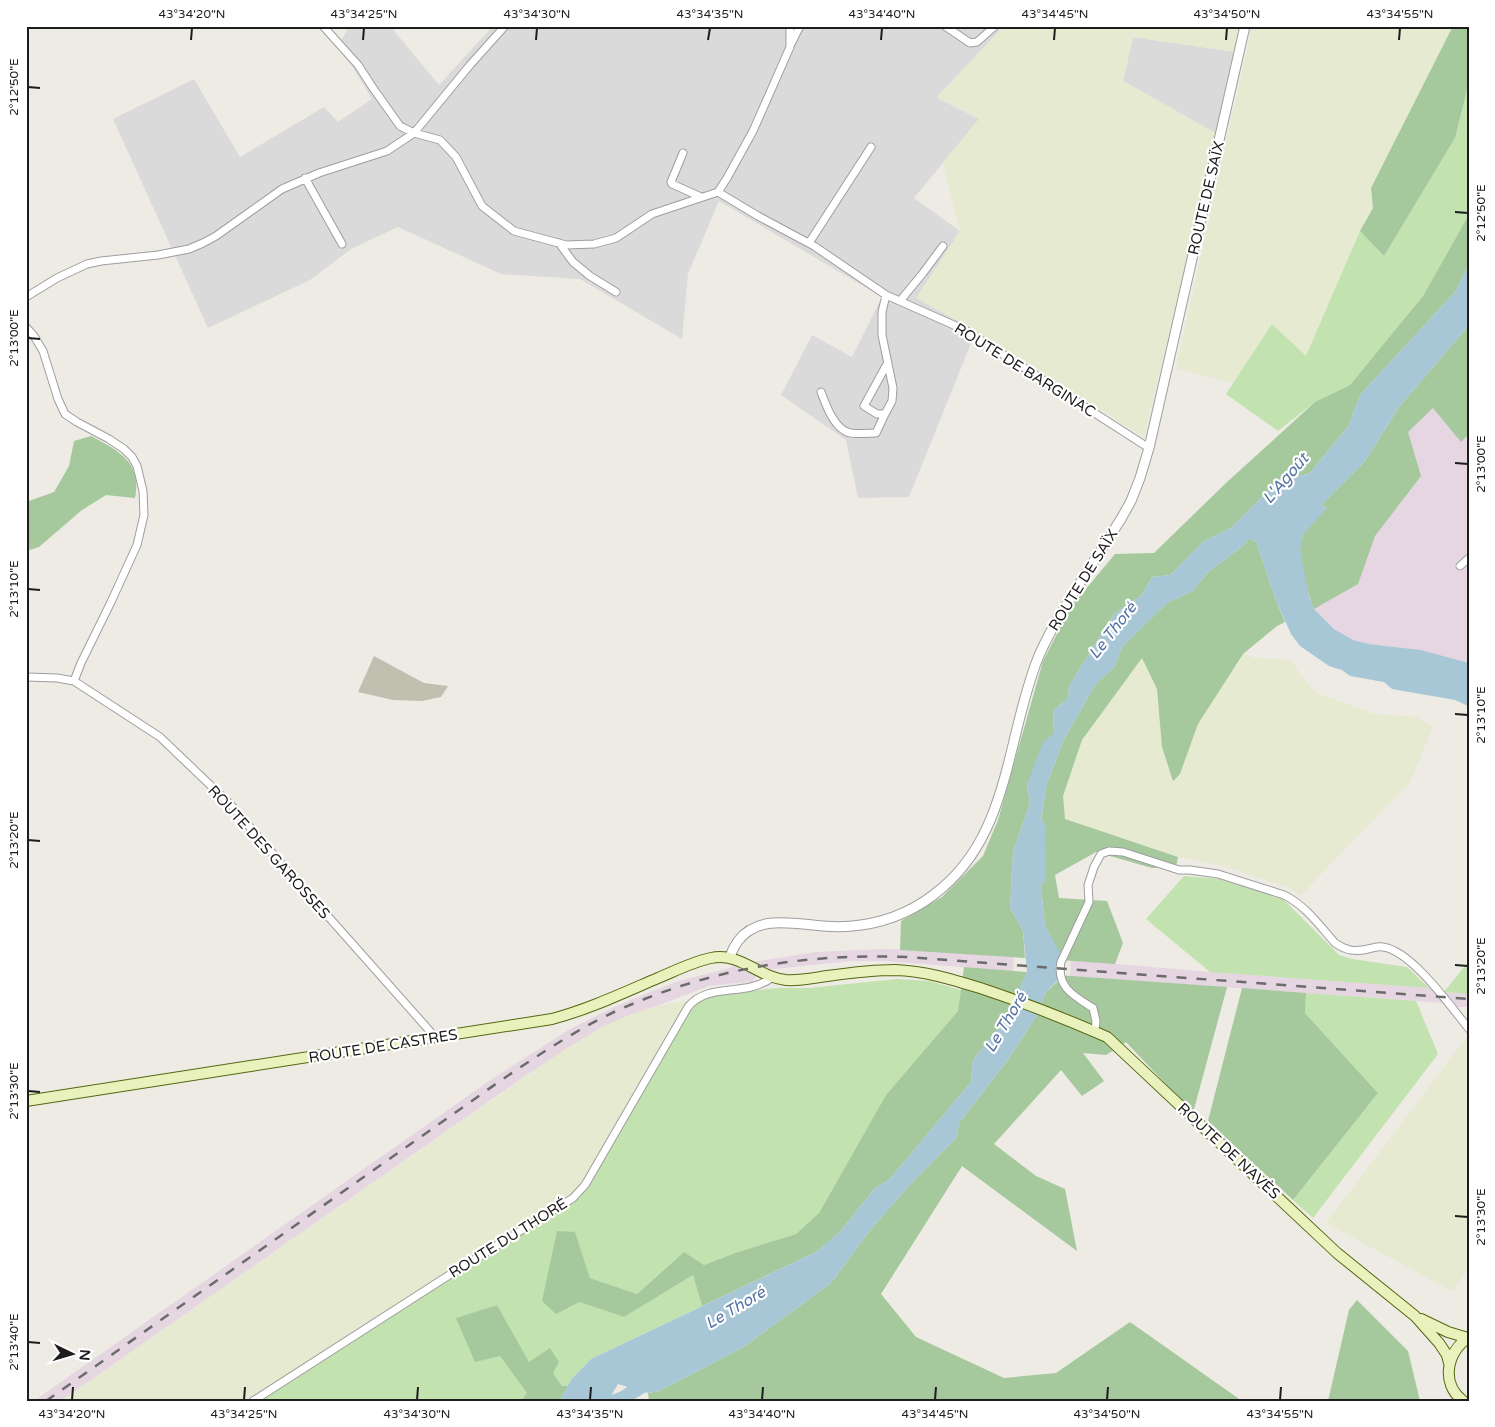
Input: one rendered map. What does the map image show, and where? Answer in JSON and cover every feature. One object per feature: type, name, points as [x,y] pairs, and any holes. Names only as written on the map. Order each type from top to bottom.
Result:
[{"type":"main road","name":"ROUTE DE CASTRES","points":[[26,1101],[552,1019],[587,1009],[696,962],[719,957],[730,958]]},
{"type":"main road","name":"ROUTE DE NAVÈS","points":[[730,958],[773,977],[786,980],[868,971],[915,972],[954,979],[1059,1016],[1107,1037],[1337,1253],[1415,1316],[1447,1355],[1450,1382],[1461,1400]]},
{"type":"main road","name":"ROUTE DE NAVÈS","points":[[1415,1316],[1448,1332],[1468,1338]]},
{"type":"main road","name":"ROUTE DE NAVÈS","points":[[1449,1363],[1453,1353],[1468,1338]]},
{"type":"street","points":[[323,26],[358,65],[372,88],[400,126],[414,133],[440,140],[456,157],[482,206],[514,232],[566,244],[594,244],[616,238],[652,214],[718,192],[753,131],[800,26]]},
{"type":"street","points":[[26,297],[57,278],[87,264],[183,251],[196,246],[216,236],[282,189],[305,178],[387,151],[414,133],[470,64],[505,26]]},
{"type":"street","points":[[790,26],[790,46]]},
{"type":"street","points":[[944,26],[970,43],[977,42],[995,26]]},
{"type":"street","name":"ROUTE DE SAÏX","points":[[730,958],[731,952],[742,936],[764,924],[789,923],[839,927],[861,925],[887,919],[915,907],[942,888],[966,864],[981,840],[995,812],[1030,683],[1046,640],[1131,501],[1140,478],[1149,448],[1245,26]]},
{"type":"street","points":[[809,243],[871,147]]},
{"type":"street","points":[[683,152],[671,182],[702,197]]},
{"type":"street","points":[[305,178],[342,244]]},
{"type":"street","name":"ROUTE DE BARGINAC","points":[[718,192],[809,243],[886,295],[965,330],[1149,448]]},
{"type":"street","points":[[558,243],[573,262],[590,276],[616,292]]},
{"type":"street","points":[[900,301],[924,274],[943,246]]},
{"type":"street","points":[[822,392],[827,408],[835,422],[848,432],[876,434],[892,401],[893,388],[882,335],[882,312],[886,295]]},
{"type":"street","points":[[26,327],[43,351],[58,399],[65,414],[124,449],[137,466],[143,491],[144,515],[137,545],[74,681]]},
{"type":"street","points":[[885,414],[877,414],[864,406],[887,364]]},
{"type":"street","points":[[1460,566],[1469,558]]},
{"type":"street","name":"ROUTE DES GAROSSES","points":[[26,677],[57,678],[74,681],[160,737],[231,805],[436,1038]]},
{"type":"street","points":[[1095,1032],[1096,1021],[1093,1008],[1069,993],[1062,983],[1059,970],[1090,902],[1088,885],[1094,867],[1102,854],[1109,851],[1123,852],[1179,870],[1218,874],[1284,895],[1299,904],[1335,943],[1347,950],[1361,951],[1378,946],[1399,953],[1432,981],[1469,1029]]},
{"type":"street","name":"ROUTE DU THORÉ","points":[[253,1401],[443,1278],[573,1198],[586,1185],[692,1002],[705,994],[752,987],[773,977]]},
{"type":"shaded area","points":[[350,26],[390,26],[439,85],[493,26],[1004,26],[937,97],[979,119],[914,198],[960,231],[917,298],[976,331],[909,497],[858,498],[846,440],[781,395],[812,335],[852,357],[882,297],[719,201],[688,274],[682,339],[580,279],[501,274],[398,227],[351,249],[310,280],[208,328],[113,119],[194,79],[240,157],[324,107],[338,122],[372,99],[339,44]]},
{"type":"shaded area","points":[[1004,26],[1240,26],[1235,52],[1133,37],[1123,81],[1217,134],[1144,437],[976,331],[916,298],[960,231],[943,163],[979,119],[937,98]]},
{"type":"shaded area","points":[[1252,26],[1453,26],[1371,188],[1373,208],[1360,231],[1306,357],[1272,324],[1233,383],[1176,368]]},
{"type":"shaded area","points":[[1133,37],[1235,52],[1217,134],[1123,81]]},
{"type":"shaded area","points":[[1469,360],[1469,663],[1421,650],[1369,644],[1353,640],[1334,629],[1314,609],[1320,515],[1433,408]]},
{"type":"shaded area","points":[[1243,653],[1254,658],[1292,662],[1307,684],[1317,693],[1374,714],[1416,717],[1433,727],[1410,782],[1300,896],[1290,888],[1219,865],[1178,857],[1065,819],[1063,796],[1082,740],[1142,658],[1157,689],[1162,747],[1180,774],[1198,724]]},
{"type":"shaded area","points":[[374,656],[424,683],[448,686],[441,697],[422,701],[393,700],[358,692]]},
{"type":"shaded area","points":[[887,949],[1014,957],[1013,971],[884,961],[850,961],[765,970],[753,962],[816,952]]},
{"type":"shaded area","points":[[1071,960],[1429,988],[1435,991],[1444,1003],[1070,976]]},
{"type":"shaded area","points":[[734,964],[742,966],[756,976],[752,982],[709,986],[602,1027],[525,1076],[61,1401],[34,1401],[489,1081],[570,1029],[645,994],[679,981],[730,968]]},
{"type":"shaded area","points":[[1444,992],[1469,994],[1468,1007],[1456,1007]]},
{"type":"shaded area","points":[[686,1001],[582,1188],[565,1203],[246,1401],[61,1401],[562,1051],[602,1027],[629,1015],[653,1007]]},
{"type":"shaded area","points":[[1467,1037],[1469,1039],[1469,1268],[1452,1291],[1326,1223]]},
{"type":"green space","points":[[1453,26],[1469,26],[1469,82],[1455,138],[1384,256],[1360,231],[1373,208],[1371,188]]},
{"type":"green space","points":[[1469,82],[1469,212],[1467,218],[1423,296],[1350,385],[1315,402],[1278,431],[1226,394],[1272,324],[1306,356],[1360,231],[1384,256],[1455,138]]},
{"type":"green space","points":[[1469,212],[1469,265],[1455,292],[1360,395],[1349,425],[1310,473],[1276,483],[1231,528],[1203,542],[1170,575],[1152,577],[1142,595],[1114,614],[1069,686],[1068,698],[1053,711],[1054,733],[1027,785],[1030,803],[1013,852],[1010,908],[1023,931],[1025,958],[900,950],[901,921],[942,897],[983,856],[998,820],[1043,661],[1071,607],[1115,554],[1154,553],[1226,483],[1315,402],[1350,385],[1423,296]]},
{"type":"green space","points":[[1469,325],[1469,434],[1461,442],[1433,408],[1408,432],[1421,476],[1375,536],[1358,584],[1314,609],[1301,561],[1300,551],[1303,535],[1327,508],[1321,505],[1365,461],[1399,407]]},
{"type":"green space","points":[[91,436],[119,453],[132,467],[135,475],[135,498],[106,495],[82,510],[39,547],[26,551],[26,502],[54,492],[69,466],[74,441]]},
{"type":"green space","points":[[1248,540],[1256,542],[1285,622],[1277,626],[1243,654],[1198,724],[1180,774],[1173,781],[1162,747],[1157,689],[1142,658],[1082,740],[1063,796],[1065,819],[1178,857],[1176,867],[1152,868],[1096,852],[1055,875],[1059,898],[1107,901],[1123,943],[1115,964],[1060,960],[1045,925],[1037,851],[1046,787],[1063,741],[1095,685],[1115,666],[1122,647],[1167,603],[1193,591],[1207,573]]},
{"type":"green space","points":[[1184,876],[1219,879],[1284,900],[1339,955],[1352,959],[1407,967],[1429,988],[1210,972],[1146,919]]},
{"type":"green space","points":[[1469,961],[1469,994],[1444,992]]},
{"type":"green space","points":[[964,967],[1027,972],[1007,1017],[973,1060],[971,1082],[889,1180],[875,1188],[839,1233],[816,1252],[702,1306],[693,1275],[624,1317],[579,1302],[556,1314],[542,1301],[557,1231],[575,1232],[590,1278],[637,1294],[684,1252],[704,1265],[796,1234],[819,1213],[886,1095],[958,1011]]},
{"type":"green space","points":[[1058,975],[1227,987],[1193,1113],[1126,1042],[1106,1055],[1083,1053],[1104,1081],[1082,1096],[1061,1070],[994,1144],[1036,1176],[1065,1189],[1077,1251],[962,1166],[881,1294],[916,1337],[1004,1378],[1056,1373],[1130,1322],[1242,1401],[649,1401],[648,1393],[659,1391],[742,1348],[831,1283],[871,1229],[906,1189],[957,1137],[959,1123],[1007,1061],[1037,1015],[1045,993],[1058,981]]},
{"type":"green space","points":[[897,979],[929,981],[961,990],[958,1011],[886,1095],[819,1213],[796,1234],[704,1265],[684,1252],[637,1294],[590,1278],[575,1233],[579,1302],[624,1317],[693,1275],[702,1306],[591,1359],[571,1380],[568,1386],[562,1386],[553,1373],[529,1363],[497,1305],[457,1318],[500,1356],[527,1393],[521,1401],[246,1401],[565,1203],[582,1188],[686,1001],[739,992],[778,988],[809,988]]},
{"type":"green space","points":[[1242,988],[1306,993],[1305,1013],[1378,1093],[1293,1200],[1208,1121]]},
{"type":"green space","points":[[1306,993],[1416,1001],[1438,1054],[1313,1218],[1293,1200],[1378,1093],[1305,1013]]},
{"type":"green space","points":[[1357,1300],[1408,1351],[1420,1401],[1328,1401],[1349,1310]]},
{"type":"green space","points":[[497,1305],[529,1362],[550,1348],[559,1362],[553,1373],[562,1386],[568,1386],[560,1401],[521,1401],[527,1393],[500,1356],[475,1362],[456,1318]]},
{"type":"water","points":[[1469,265],[1469,325],[1399,407],[1365,461],[1321,505],[1327,508],[1302,536],[1300,551],[1309,596],[1314,609],[1334,629],[1353,640],[1369,644],[1421,650],[1469,663],[1469,705],[1455,700],[1392,689],[1384,682],[1350,676],[1342,670],[1329,666],[1300,646],[1291,634],[1277,603],[1256,542],[1248,540],[1207,573],[1193,591],[1167,603],[1122,647],[1115,666],[1095,685],[1063,741],[1046,787],[1037,851],[1045,925],[1060,953],[1058,980],[1045,993],[1037,1015],[1007,1061],[959,1123],[957,1137],[906,1189],[871,1229],[831,1283],[742,1348],[659,1391],[648,1393],[618,1384],[608,1401],[560,1401],[571,1380],[591,1359],[816,1252],[839,1233],[875,1188],[889,1180],[971,1082],[973,1060],[1007,1017],[1027,972],[1023,931],[1010,908],[1013,852],[1030,803],[1027,785],[1043,742],[1054,733],[1053,711],[1068,698],[1069,686],[1114,614],[1142,595],[1152,577],[1170,575],[1203,542],[1231,528],[1276,483],[1310,473],[1349,425],[1360,395],[1455,292]]},
{"type":"waterway","name":"Le Thoré","points":[[1039,827],[1039,878]]},
{"type":"waterway","name":"Le Thoré","points":[[615,1401],[652,1380]]},
{"type":"railway","points":[[46,1401],[542,1053],[614,1012],[649,997],[685,985],[757,967],[794,961],[869,956],[907,957],[1469,999]]},
{"type":"water label","name":"L'Agoût","points":[[1285,478]]}]
